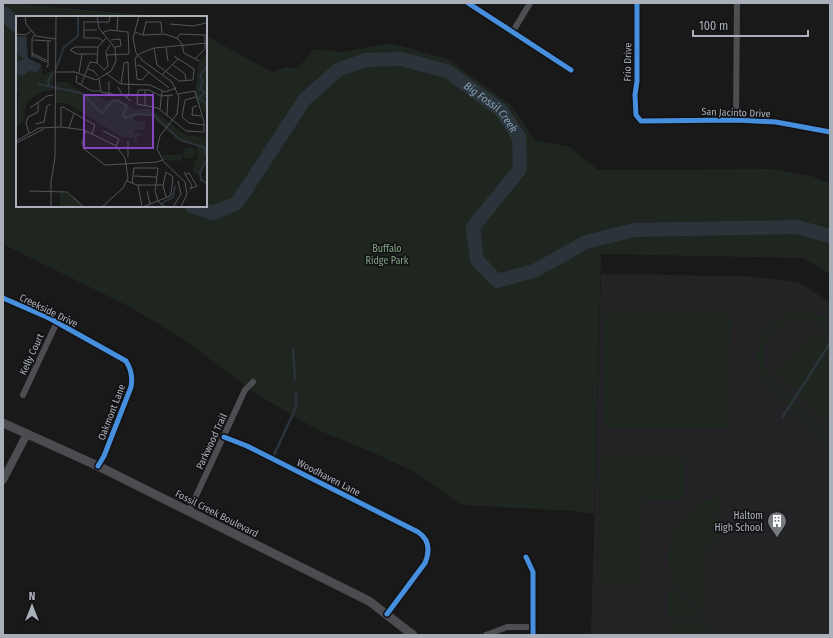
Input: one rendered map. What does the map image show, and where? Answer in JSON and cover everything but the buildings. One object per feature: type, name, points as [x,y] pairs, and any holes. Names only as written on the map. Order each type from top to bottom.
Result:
[{"type":"main road","name":"Fossil Creek Boulevard","points":[[3,424],[98,466],[369,601],[414,635]]},
{"type":"street","points":[[468,3],[571,70]]},
{"type":"street","points":[[512,32],[530,3]]},
{"type":"street","name":"Frio Drive","points":[[637,3],[635,95],[636,115],[640,120]]},
{"type":"street","points":[[736,120],[737,3]]},
{"type":"street","name":"San Jacinto Drive","points":[[640,120],[736,120],[776,122],[830,132]]},
{"type":"street","points":[[830,124],[830,132]]},
{"type":"street","name":"Creekside Drive","points":[[3,298],[57,322],[87,338]]},
{"type":"street","name":"Kelly Court","points":[[24,395],[57,322]]},
{"type":"street","name":"Oakmont Lane","points":[[87,338],[126,361],[130,369],[132,381],[104,456],[98,466]]},
{"type":"street","name":"Parkwood Trail","points":[[189,511],[245,390],[253,382]]},
{"type":"street","points":[[3,480],[27,434]]},
{"type":"street","name":"Woodhaven Lane","points":[[224,437],[247,446],[424,536],[428,541],[429,548],[425,563],[387,614]]},
{"type":"street","points":[[526,557],[534,572],[533,635]]},
{"type":"street","points":[[486,635],[507,627],[533,627]]},
{"type":"shaded area","points":[[601,274],[743,276],[798,282],[830,302],[830,635],[591,635]]},
{"type":"green space","name":"Buffalo Ridge Park","points":[[3,3],[26,3],[27,5],[158,16],[16,16],[16,207],[207,207],[207,37],[272,72],[287,67],[298,68],[314,49],[343,52],[390,43],[448,59],[511,105],[535,140],[570,147],[598,170],[771,169],[812,176],[830,184],[830,274],[803,258],[601,254],[594,514],[576,511],[461,505],[415,472],[316,429],[255,393],[187,342],[134,309],[3,244]]},
{"type":"green space","points":[[794,312],[804,312],[822,317],[830,323],[830,334],[819,325],[807,320],[788,322],[780,326],[773,332],[765,349],[764,358],[766,368],[777,384],[830,438],[830,448],[769,386],[762,375],[758,363],[757,352],[759,341],[764,331],[782,316]]},
{"type":"green space","points":[[604,314],[731,314],[730,428],[603,427]]},
{"type":"green space","points":[[816,332],[830,346],[830,426],[776,371]]},
{"type":"green space","points":[[600,458],[685,458],[685,500],[642,500],[642,584],[599,584]]},
{"type":"green space","points":[[717,494],[725,502],[714,512],[729,528],[704,552],[703,615],[670,581],[669,547],[670,540],[676,529],[707,498],[709,500]]},
{"type":"green space","points":[[669,584],[703,619],[669,618]]},
{"type":"green space","points":[[670,624],[710,624],[710,630],[699,630],[699,635],[669,635]]},
{"type":"waterway","name":"Big Fossil Creek","points":[[3,13],[16,25]]},
{"type":"waterway","name":"Big Fossil Creek","points":[[195,207],[213,213],[237,203],[305,99],[338,70],[365,60],[401,59],[447,71],[501,110],[519,137],[520,169],[473,227],[477,260],[497,281],[534,271],[586,242],[634,230],[797,227],[830,236]]},
{"type":"waterway","points":[[782,418],[830,343]]},
{"type":"waterway","points":[[293,349],[295,379]]},
{"type":"waterway","points":[[274,455],[296,407],[296,392]]},
{"type":"cycle path","points":[[468,3],[571,70]]},
{"type":"cycle path","points":[[637,3],[637,81],[635,95],[636,115],[641,121],[736,120],[776,122],[830,132]]},
{"type":"cycle path","points":[[3,298],[49,318],[126,361],[128,364],[132,376],[131,387],[104,456],[98,466]]},
{"type":"cycle path","points":[[224,437],[247,446],[422,535],[428,546],[428,554],[425,563],[387,614]]},
{"type":"cycle path","points":[[526,557],[533,572],[533,635]]},
{"type":"place","name":"Haltom High School","points":[[777,538]]}]
